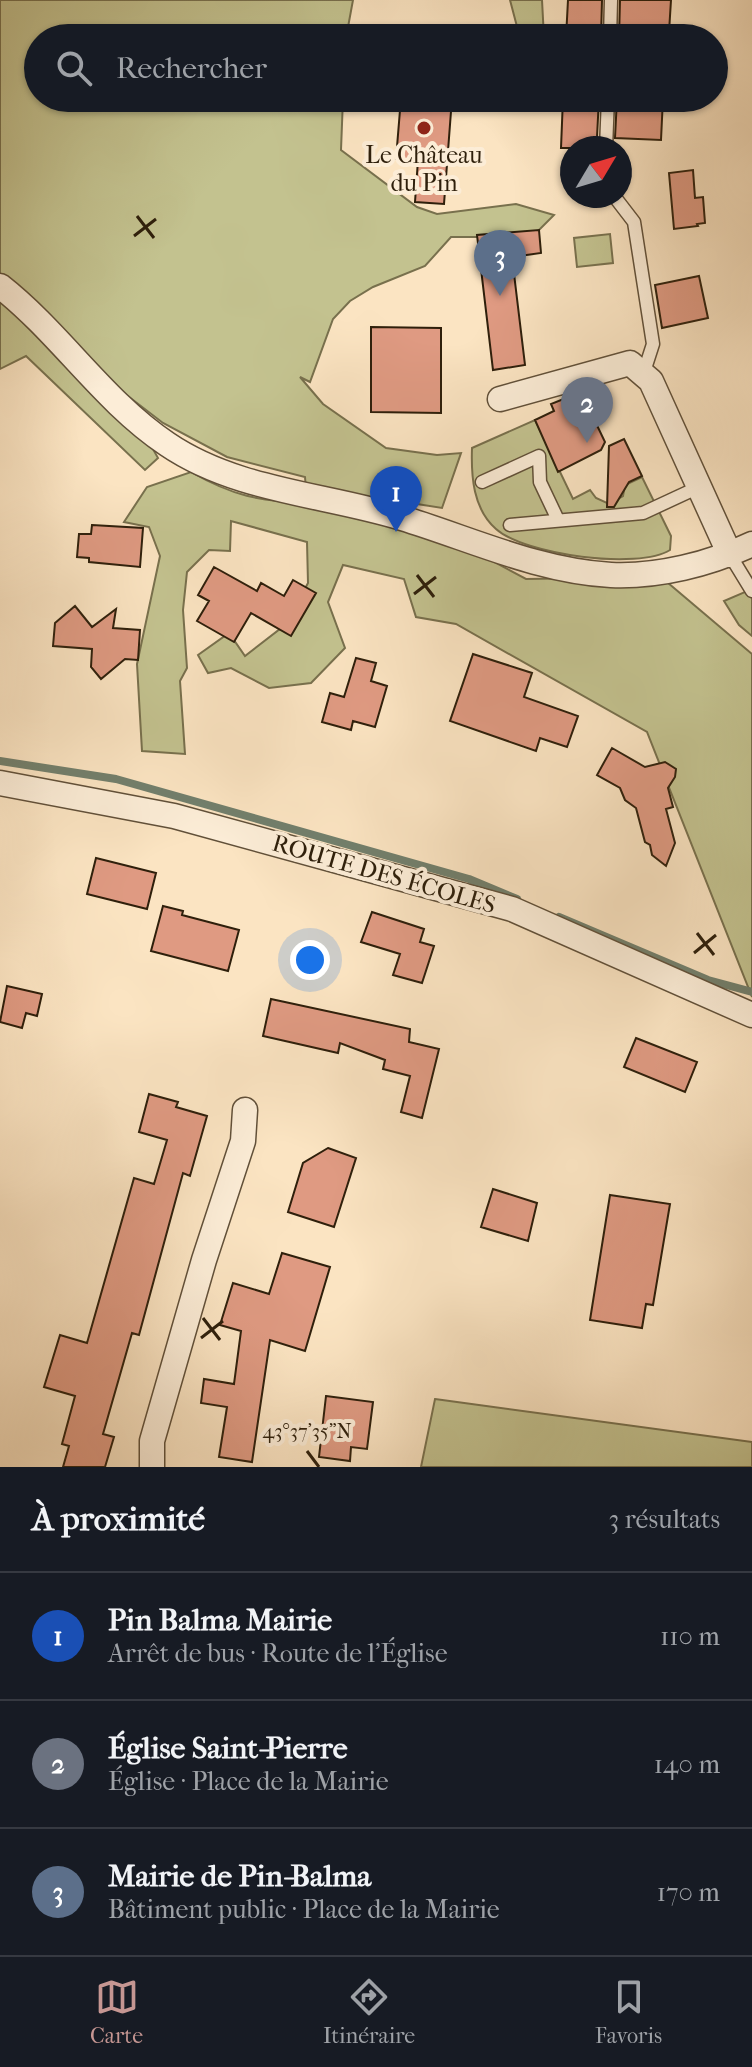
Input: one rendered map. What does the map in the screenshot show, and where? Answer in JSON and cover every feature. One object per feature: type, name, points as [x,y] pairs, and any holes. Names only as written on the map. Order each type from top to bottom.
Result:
[{"type":"street","points":[[0,286],[136,421],[195,461],[225,474],[399,517],[544,565],[572,571],[614,575],[653,573],[741,550],[699,487],[651,381],[630,363],[500,399]]},
{"type":"street","name":"ROUTE DES ÉCOLES","points":[[0,783],[174,816],[512,909],[752,1015]]},
{"type":"street","points":[[152,1467],[152,1441],[204,1260],[243,1141],[245,1110]]},
{"type":"lane","points":[[610,24],[611,0]]},
{"type":"lane","points":[[606,136],[607,112]]},
{"type":"lane","points":[[623,208],[634,222],[653,344],[643,375]]},
{"type":"lane","points":[[482,482],[539,456],[540,482],[558,520]]},
{"type":"lane","points":[[510,525],[643,513],[699,487]]},
{"type":"lane","points":[[741,550],[752,591]]},
{"type":"shaded area","points":[[0,0],[353,0],[349,24],[24,24],[24,112],[342,112],[341,150],[417,207],[437,214],[516,204],[554,215],[532,237],[451,237],[425,266],[373,287],[350,301],[333,319],[310,382],[300,377],[323,404],[386,448],[437,455],[461,453],[442,508],[404,502],[399,526],[474,551],[526,579],[661,577],[752,654],[752,997],[647,732],[456,624],[416,617],[404,579],[343,565],[328,602],[345,648],[311,683],[269,688],[231,668],[208,673],[198,655],[229,633],[245,656],[285,625],[308,583],[307,542],[231,521],[230,551],[209,550],[187,572],[183,610],[187,668],[180,681],[185,754],[142,751],[137,664],[160,556],[149,527],[124,522],[147,487],[191,472],[247,496],[307,503],[305,477],[227,457],[163,423],[120,390],[158,458],[145,470],[26,356],[0,369]]},
{"type":"shaded area","points":[[510,0],[542,0],[543,24],[516,24]]},
{"type":"shaded area","points":[[610,234],[613,263],[577,267],[574,238]]},
{"type":"shaded area","points":[[535,420],[573,499],[590,490],[596,498],[609,504],[623,496],[625,485],[642,477],[671,536],[670,550],[633,559],[582,557],[531,546],[496,529],[478,502],[473,481],[472,448]]},
{"type":"shaded area","points":[[752,589],[752,636],[739,625],[724,601]]},
{"type":"shaded area","points":[[435,1399],[752,1442],[752,1467],[421,1467]]},
{"type":"building","points":[[568,0],[602,0],[601,24],[567,24]]},
{"type":"building","points":[[620,0],[671,0],[670,24],[619,24]]},
{"type":"building","name":"Le Château du Pin","points":[[400,112],[451,112],[444,204],[415,202],[418,160],[396,159]]},
{"type":"building","points":[[562,112],[598,112],[597,136],[561,136]]},
{"type":"building","points":[[616,112],[662,112],[661,140],[615,136]]},
{"type":"building","points":[[693,170],[695,198],[703,197],[705,223],[674,229],[669,173]]},
{"type":"building","points":[[539,230],[541,253],[512,257],[525,365],[493,370],[477,235]]},
{"type":"building","points":[[699,276],[708,318],[662,328],[655,285]]},
{"type":"building","points":[[371,327],[441,328],[441,413],[371,412]]},
{"type":"building","points":[[581,392],[605,442],[601,450],[558,472],[535,420],[554,411],[551,404]]},
{"type":"building","points":[[624,439],[642,476],[629,482],[614,507],[607,507],[609,446]]},
{"type":"building","points":[[92,525],[143,528],[140,567],[89,562],[89,558],[77,557],[79,534],[91,534]]},
{"type":"building","points":[[214,567],[257,591],[261,583],[284,596],[293,580],[316,593],[291,636],[251,613],[234,642],[197,621],[209,601],[198,595]]},
{"type":"building","points":[[75,606],[92,627],[116,609],[113,628],[140,630],[138,660],[125,659],[101,679],[91,667],[92,649],[53,646],[55,623]]},
{"type":"building","points":[[473,654],[532,673],[524,697],[578,716],[567,747],[540,738],[536,751],[450,721]]},
{"type":"building","points":[[356,658],[376,663],[371,681],[387,686],[375,727],[353,721],[351,730],[322,722],[330,693],[344,697]]},
{"type":"building","points":[[612,748],[645,767],[665,762],[676,769],[668,788],[673,807],[666,809],[675,843],[666,866],[652,855],[650,845],[645,842],[636,808],[625,800],[620,788],[597,775]]},
{"type":"building","points":[[96,858],[156,873],[147,909],[87,894]]},
{"type":"building","points":[[163,906],[183,911],[182,915],[239,930],[228,971],[151,951]]},
{"type":"building","points":[[372,912],[424,929],[420,942],[434,946],[422,983],[393,975],[400,954],[361,942]]},
{"type":"building","points":[[7,986],[42,994],[37,1016],[26,1013],[22,1028],[0,1022]]},
{"type":"building","points":[[271,999],[410,1029],[409,1042],[439,1049],[422,1118],[401,1112],[410,1076],[383,1069],[385,1060],[340,1043],[338,1053],[263,1036]]},
{"type":"building","points":[[636,1038],[697,1062],[685,1092],[624,1067]]},
{"type":"building","points":[[149,1094],[178,1102],[176,1107],[207,1116],[190,1176],[183,1173],[139,1335],[132,1333],[103,1434],[114,1437],[105,1467],[63,1467],[69,1446],[62,1444],[75,1396],[44,1387],[60,1335],[87,1343],[134,1178],[154,1184],[167,1140],[139,1132]]},
{"type":"building","points":[[328,1148],[356,1158],[334,1227],[288,1212],[303,1163]]},
{"type":"building","points":[[493,1189],[537,1203],[528,1241],[481,1227]]},
{"type":"building","points":[[610,1195],[670,1204],[653,1305],[646,1304],[642,1328],[590,1320]]},
{"type":"building","points":[[282,1253],[330,1267],[305,1351],[270,1340],[252,1462],[219,1457],[227,1407],[201,1403],[204,1379],[234,1384],[241,1331],[220,1325],[233,1283],[269,1294]]},
{"type":"building","points":[[326,1396],[373,1402],[367,1449],[351,1447],[350,1461],[319,1457]]},
{"type":"waterway","points":[[0,761],[116,779],[469,879],[517,899]]},
{"type":"waterway","points":[[559,917],[708,980],[752,992]]},
{"type":"place","name":"Le Château du Pin","points":[[424,128]]},
{"type":"place","name":"Mairie de Pin-Balma","points":[[500,296]]},
{"type":"place","name":"Église Saint-Pierre","points":[[587,443]]},
{"type":"place","name":"Pin Balma Mairie","points":[[396,532]]}]
